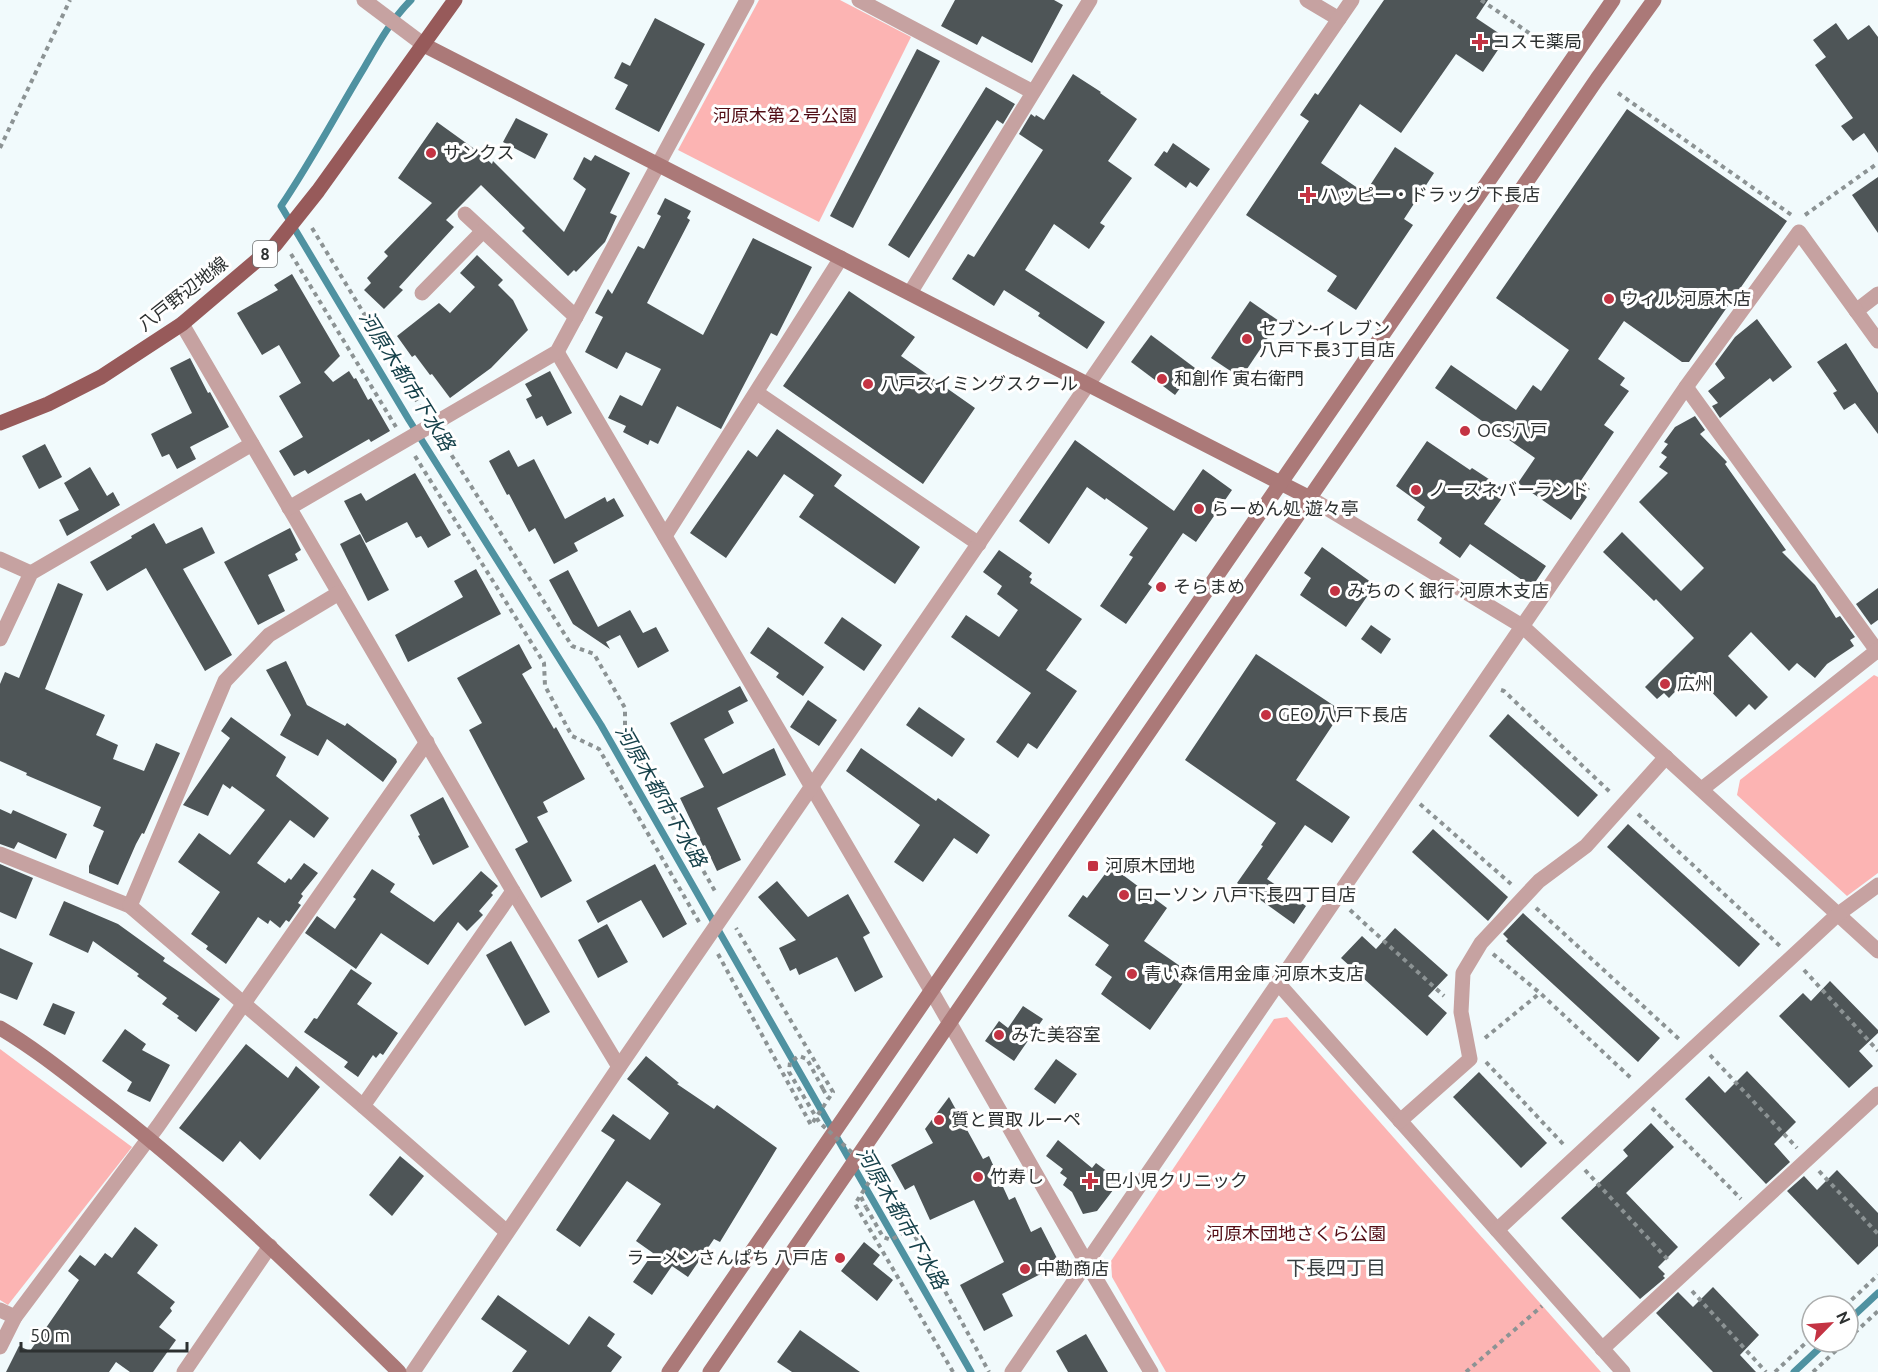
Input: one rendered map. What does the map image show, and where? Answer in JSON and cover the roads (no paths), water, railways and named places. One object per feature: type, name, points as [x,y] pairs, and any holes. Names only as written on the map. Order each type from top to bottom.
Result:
[{"type":"main road","name":"八戸野辺地線","points":[[0,423],[48,404],[101,377],[182,324],[275,245],[318,190],[455,0]]},
{"type":"street","points":[[364,0],[424,45],[1310,498],[1522,626],[1878,951]]},
{"type":"street","points":[[290,508],[557,352],[747,0]]},
{"type":"street","points":[[860,0],[1033,92]]},
{"type":"street","points":[[910,293],[1090,0]]},
{"type":"street","points":[[1307,0],[1338,20]]},
{"type":"street","points":[[412,1372],[1352,0]]},
{"type":"street","points":[[669,1372],[1613,0]]},
{"type":"street","points":[[710,1372],[1590,88],[1654,0]]},
{"type":"street","points":[[465,214],[576,317]]},
{"type":"street","points":[[422,292],[483,231]]},
{"type":"street","points":[[1012,1372],[1686,387],[1799,232],[1878,341]]},
{"type":"street","points":[[665,536],[842,258]]},
{"type":"street","points":[[1856,311],[1878,294]]},
{"type":"street","points":[[182,324],[513,891],[619,1067]]},
{"type":"street","points":[[557,352],[932,992],[1151,1372]]},
{"type":"street","points":[[1686,387],[1878,651],[1702,789]]},
{"type":"street","points":[[757,393],[979,544]]},
{"type":"street","points":[[0,639],[31,573],[252,444]]},
{"type":"street","points":[[0,560],[31,573]]},
{"type":"street","points":[[130,906],[225,681],[269,634],[339,593]]},
{"type":"street","points":[[0,1347],[15,1317],[149,1138],[427,742]]},
{"type":"street","points":[[1400,1121],[1470,1059],[1471,1050],[1461,1012],[1463,974],[1481,943],[1539,881],[1586,846],[1666,757]]},
{"type":"street","points":[[0,854],[130,906],[507,1232]]},
{"type":"street","points":[[1497,1230],[1837,915],[1878,885]]},
{"type":"street","points":[[363,1106],[513,891]]},
{"type":"street","points":[[1277,982],[1623,1372]]},
{"type":"street","points":[[0,1028],[26,1043],[149,1138],[270,1246],[399,1372]]},
{"type":"street","points":[[1602,1349],[1878,1094]]},
{"type":"street","points":[[184,1372],[270,1246]]},
{"type":"street","points":[[0,1310],[15,1317]]},
{"type":"waterway","name":"河原木都市下水路","points":[[411,0],[380,41],[281,206],[409,420],[601,725],[971,1372]]},
{"type":"waterway","name":"河原木都市下水路","points":[[1860,1310],[1878,1293]]},
{"type":"waterway","name":"河原木都市下水路","points":[[1794,1372],[1813,1354]]},
{"type":"place","name":"コスモ薬局","points":[[1480,42]]},
{"type":"place","name":"サンクス","points":[[431,153]]},
{"type":"place","name":"ハッピー・ドラッグ 下長店","points":[[1308,195]]},
{"type":"place","name":"ウィル 河原木店","points":[[1609,299]]},
{"type":"place","name":"セブン-イレブン 八戸下長3丁目店","points":[[1247,339]]},
{"type":"place","name":"和創作 寅右衛門","points":[[1162,379]]},
{"type":"place","name":"八戸スイミングスクール","points":[[868,384]]},
{"type":"place","name":"OCS八戸","points":[[1465,431]]},
{"type":"place","name":"ノースネバーランド","points":[[1416,490]]},
{"type":"place","name":"らーめん処 遊々亭","points":[[1199,509]]},
{"type":"place","name":"そらまめ","points":[[1161,587]]},
{"type":"place","name":"みちのく銀行 河原木支店","points":[[1335,591]]},
{"type":"place","name":"広州","points":[[1665,684]]},
{"type":"place","name":"GEO 八戸下長店","points":[[1266,715]]},
{"type":"place","name":"河原木団地","points":[[1093,866]]},
{"type":"place","name":"ローソン 八戸下長四丁目店","points":[[1124,895]]},
{"type":"place","name":"青い森信用金庫 河原木支店","points":[[1132,974]]},
{"type":"place","name":"みた美容室","points":[[999,1035]]},
{"type":"place","name":"質と買取 ルーペ","points":[[939,1120]]},
{"type":"place","name":"竹寿し","points":[[978,1177]]},
{"type":"place","name":"巴小児クリニック","points":[[1090,1181]]},
{"type":"place","name":"ラーメンさんぱち 八戸店","points":[[840,1258]]},
{"type":"place","name":"中勘商店","points":[[1025,1269]]},
{"type":"district","name":"下長四丁目","points":[[1336,1268]]},
{"type":"park label","name":"河原木第２号公園","points":[[785,116]]},
{"type":"park label","name":"河原木団地さくら公園","points":[[1296,1234]]}]
